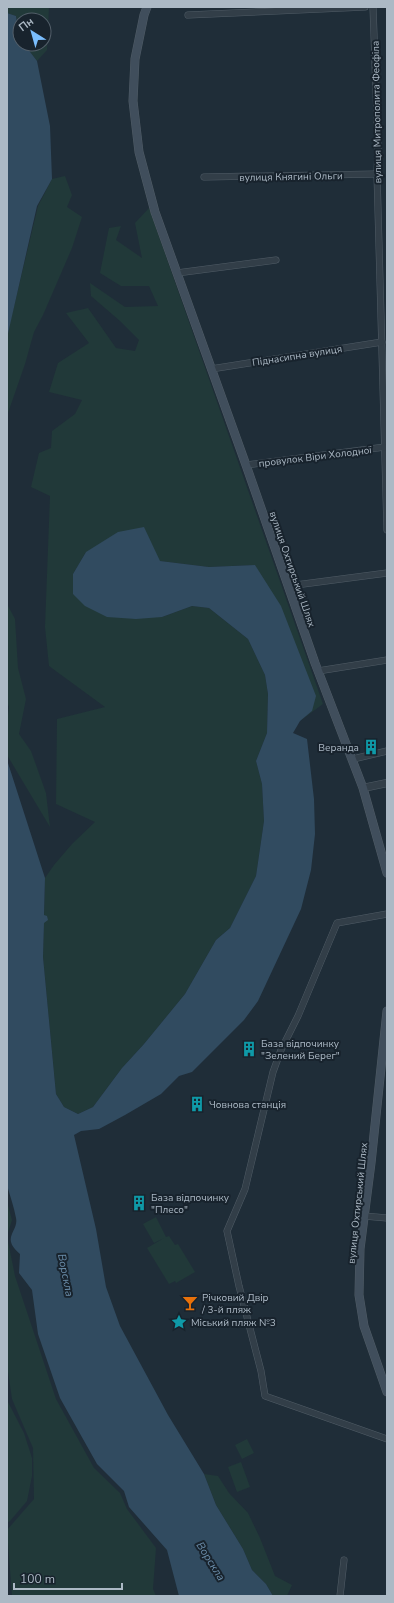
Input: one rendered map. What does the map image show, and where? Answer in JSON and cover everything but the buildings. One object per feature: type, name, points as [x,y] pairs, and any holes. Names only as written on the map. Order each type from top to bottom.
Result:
[{"type":"main road","name":"вулиця Охтирський Шлях","points":[[147,7],[135,59],[133,101],[139,152],[156,212],[177,273],[318,671],[364,788],[387,873]]},
{"type":"main road","name":"вулиця Охтирський Шлях","points":[[387,1011],[360,1249],[359,1295],[364,1326],[387,1392]]},
{"type":"street","points":[[188,15],[365,7]]},
{"type":"street","name":"вулиця Митрополита Феофіла","points":[[373,7],[378,147],[377,174],[387,530]]},
{"type":"street","name":"вулиця Княгині Ольги","points":[[204,177],[377,174]]},
{"type":"street","points":[[177,273],[276,260]]},
{"type":"street","name":"Піднасипна вулиця","points":[[211,369],[382,342]]},
{"type":"street","name":"провулок Віри Холодної","points":[[246,465],[385,447]]},
{"type":"street","points":[[288,586],[387,573]]},
{"type":"street","points":[[318,671],[387,660]]},
{"type":"street","points":[[353,759],[387,751]]},
{"type":"street","points":[[364,788],[387,783]]},
{"type":"street","points":[[387,914],[337,923],[298,1016],[281,1050],[273,1072],[245,1189],[227,1231],[238,1286],[261,1371],[265,1396],[387,1439]]},
{"type":"street","points":[[364,1216],[387,1218]]},
{"type":"street","points":[[340,1596],[344,1560]]},
{"type":"green space","points":[[7,7],[49,7],[49,12],[12,12],[12,15],[7,13]]},
{"type":"green space","points":[[30,52],[45,52],[37,61]]},
{"type":"green space","points":[[65,176],[72,195],[67,207],[82,217],[72,248],[34,332],[25,364],[8,413],[7,432],[7,338],[10,323],[38,206],[52,179]]},
{"type":"green space","points":[[149,208],[323,704],[300,721],[312,711],[255,565],[209,567],[86,552],[73,574],[73,594],[162,617],[192,606],[209,608],[248,639],[265,675],[268,694],[267,733],[256,761],[262,784],[264,821],[256,876],[230,928],[216,940],[185,994],[122,1068],[93,1107],[78,1114],[64,1107],[56,1094],[43,957],[45,878],[72,844],[95,822],[56,804],[57,719],[105,707],[49,666],[45,627],[50,496],[31,487],[39,453],[51,448],[52,431],[75,414],[82,400],[49,392],[58,363],[89,343],[66,313],[88,308],[116,348],[135,351],[139,340],[91,296],[90,283],[125,307],[158,306],[149,286],[121,286],[100,273],[109,228],[121,226],[116,240],[142,258],[135,223]]},
{"type":"green space","points":[[7,604],[15,619],[18,668],[26,699],[19,734],[31,751],[46,793],[50,827],[7,755],[7,722],[9,707],[7,702]]},
{"type":"green space","points":[[7,1201],[12,1220],[7,1236]]},
{"type":"green space","points":[[156,1217],[166,1237],[169,1236],[175,1245],[178,1244],[195,1272],[176,1283],[175,1281],[169,1284],[147,1248],[164,1238],[154,1243],[143,1224]]},
{"type":"green space","points":[[7,1236],[15,1276],[56,1399],[94,1468],[120,1493],[127,1509],[156,1548],[153,1589],[156,1596],[12,1596],[7,1530],[34,1499],[33,1448],[12,1399],[7,1365]]},
{"type":"green space","points":[[7,1396],[8,1402],[24,1433],[32,1458],[32,1476],[27,1501],[7,1523]]},
{"type":"green space","points":[[247,1439],[254,1453],[242,1459],[235,1445]]},
{"type":"green space","points":[[241,1462],[250,1487],[237,1492],[228,1467]]},
{"type":"green space","points":[[204,1474],[218,1476],[229,1493],[248,1513],[275,1576],[292,1585],[287,1596],[273,1596],[266,1584],[252,1570],[243,1549],[216,1505]]},
{"type":"water","points":[[7,13],[12,15],[12,52],[30,52],[37,61],[50,126],[52,179],[37,206],[7,338]]},
{"type":"water","name":"Ворскла","points":[[144,527],[160,561],[209,567],[255,565],[281,606],[316,696],[312,711],[300,721],[293,733],[307,739],[314,799],[315,834],[311,870],[301,909],[258,1001],[244,1020],[192,1072],[179,1076],[161,1094],[99,1129],[81,1131],[74,1135],[96,1229],[106,1287],[120,1326],[168,1415],[204,1474],[216,1505],[243,1549],[252,1570],[266,1584],[273,1596],[179,1596],[167,1550],[129,1507],[124,1491],[97,1464],[60,1398],[38,1334],[32,1290],[19,1273],[20,1254],[11,1243],[16,1218],[7,1185],[7,760],[45,878],[44,915],[47,916],[48,920],[44,923],[43,957],[56,1094],[64,1107],[78,1114],[93,1107],[122,1068],[185,994],[216,940],[230,928],[256,876],[264,821],[262,784],[256,761],[267,733],[268,694],[265,675],[248,639],[209,608],[192,606],[162,617],[136,619],[107,617],[85,606],[73,594],[73,574],[86,552],[118,532]]},
{"type":"place","name":"Веранда","points":[[371,747]]},
{"type":"place","name":"База відпочинку \"Зелений Берег\"","points":[[249,1049]]},
{"type":"place","name":"Човнова станція","points":[[197,1104]]},
{"type":"place","name":"База відпочинку \"Плесо\"","points":[[139,1203]]},
{"type":"place","name":"Річковий Двір / 3-й пляж","points":[[190,1303]]},
{"type":"place","name":"Міський пляж №3","points":[[179,1322]]}]
